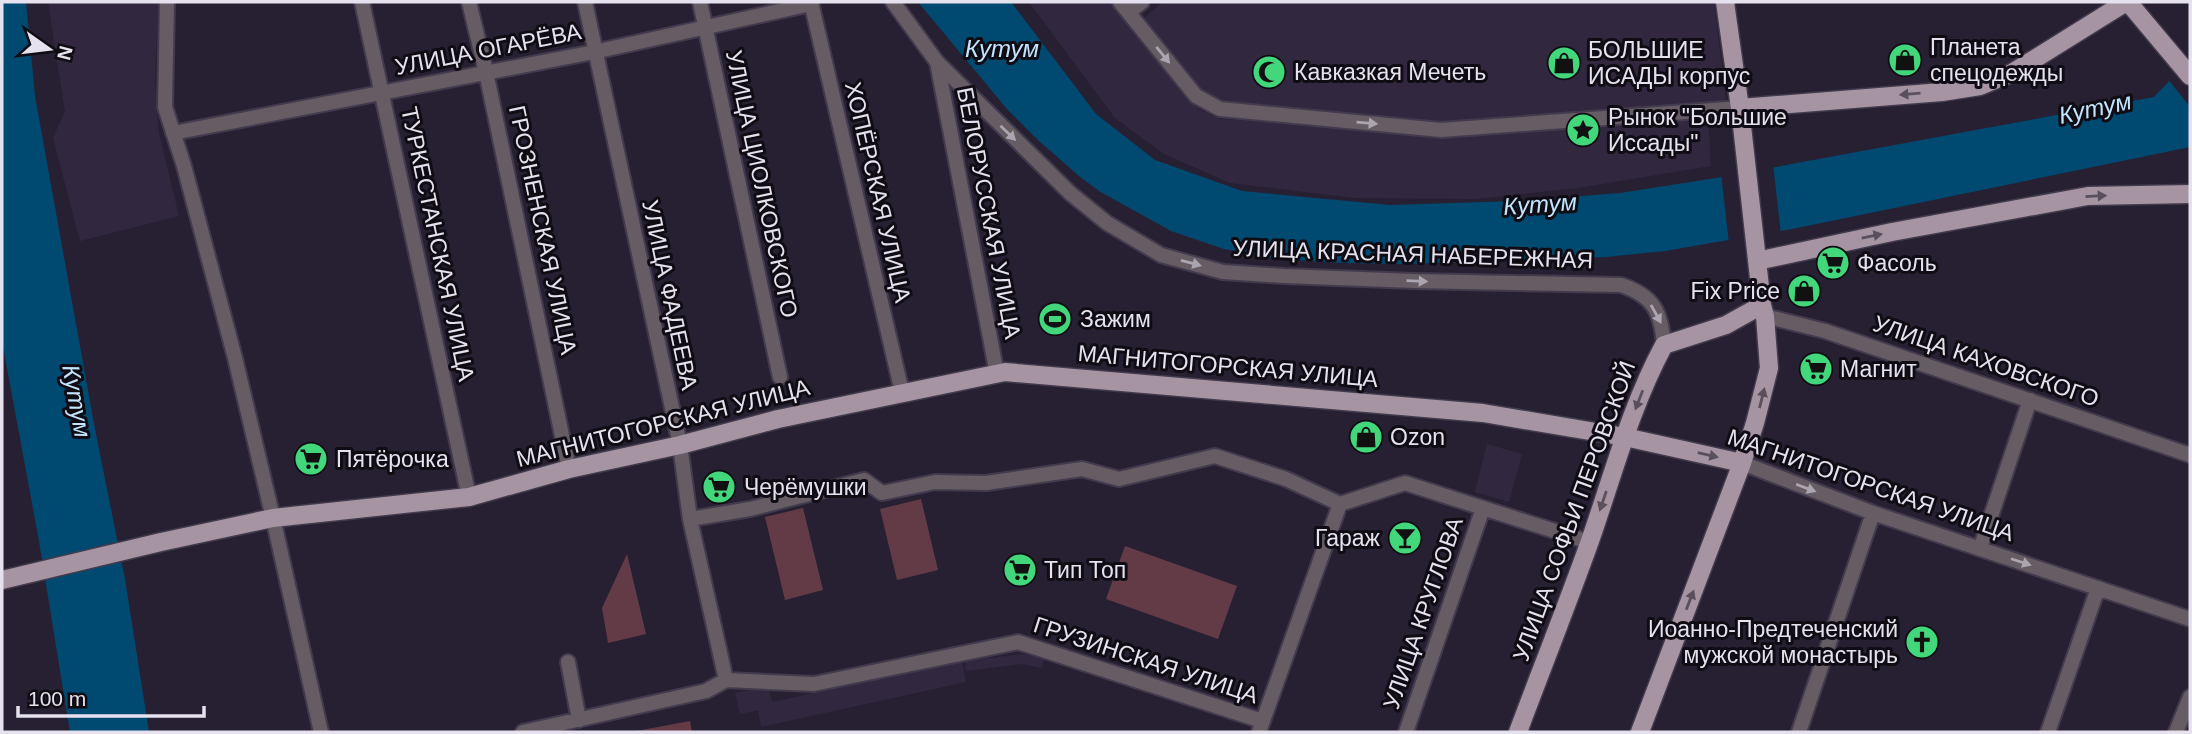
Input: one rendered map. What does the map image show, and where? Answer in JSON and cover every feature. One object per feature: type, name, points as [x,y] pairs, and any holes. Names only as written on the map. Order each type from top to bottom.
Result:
[{"type":"main road","points":[[1640,732],[1742,463],[1769,368],[1740,108],[1725,2]]},
{"type":"main road","points":[[1740,108],[1942,92],[1980,86],[2012,73],[2127,2],[2190,76]]},
{"type":"main road","points":[[1756,253],[1892,232],[2088,196],[2190,194]]},
{"type":"main road","name":"УЛИЦА СОФЬИ ПЕРОВСКОЙ","points":[[1518,732],[1625,437],[1651,370],[1664,345],[1763,311]]},
{"type":"main road","name":"МАГНИТОГОРСКАЯ УЛИЦА","points":[[2,580],[274,518],[469,497],[569,469],[680,445],[778,419],[997,373],[1483,413],[1625,437],[1742,463]]},
{"type":"street","points":[[167,2],[165,107],[205,244],[274,518],[321,732]]},
{"type":"street","name":"ТУРКЕСТАНСКАЯ УЛИЦА","points":[[362,2],[469,497]]},
{"type":"street","name":"ГРОЗНЕНСКАЯ УЛИЦА","points":[[469,2],[569,469]]},
{"type":"street","name":"УЛИЦА ФАДЕЕВА","points":[[585,2],[680,445],[690,519],[726,680]]},
{"type":"street","name":"УЛИЦА ЦИОЛКОВСКОГО","points":[[700,2],[780,377]]},
{"type":"street","points":[[1142,2],[1125,7],[1196,96],[1220,109],[1441,130],[1740,108]]},
{"type":"street","name":"УЛИЦА ОГАРЁВА","points":[[173,133],[594,51],[812,3]]},
{"type":"street","name":"ХОПЁРСКАЯ УЛИЦА","points":[[812,3],[902,392]]},
{"type":"street","name":"УЛИЦА КРАСНАЯ НАБЕРЕЖНАЯ","points":[[895,6],[937,62],[1070,193],[1107,223],[1161,255],[1223,272],[1284,276],[1621,285],[1641,292],[1656,309],[1662,324],[1664,345]]},
{"type":"street","name":"БЕЛОРУССКАЯ УЛИЦА","points":[[937,62],[997,373]]},
{"type":"street","name":"УЛИЦА КАХОВСКОГО","points":[[1763,311],[2190,455]]},
{"type":"street","points":[[1980,549],[2031,400]]},
{"type":"street","points":[[690,519],[750,509],[864,480],[882,493],[935,482],[986,483],[1082,469],[1119,479],[1214,456],[1286,480],[1340,504],[1405,482],[1589,542]]},
{"type":"street","name":"МАГНИТОГОРСКАЯ УЛИЦА","points":[[1742,463],[1873,513],[2190,619]]},
{"type":"street","points":[[1260,727],[1340,504]]},
{"type":"street","name":"УЛИЦА КРУГЛОВА","points":[[1406,732],[1483,508]]},
{"type":"street","points":[[1799,732],[1873,513]]},
{"type":"street","points":[[2048,732],[2098,588]]},
{"type":"street","name":"ГРУЗИНСКАЯ УЛИЦА","points":[[523,732],[706,691],[726,680],[814,684],[1018,642],[1260,727]]},
{"type":"street","points":[[568,662],[579,720]]},
{"type":"street","points":[[2176,732],[2190,697]]},
{"type":"shaded area","points":[[48,2],[158,2],[155,82],[159,133],[179,216],[80,241],[53,138],[65,111]]},
{"type":"shaded area","points":[[1029,2],[1113,2],[1198,109],[1219,119],[1470,134],[1708,113],[1711,166],[1578,188],[1476,199],[1355,198],[1230,183],[1164,154],[1115,118]]},
{"type":"shaded area","points":[[1163,2],[1714,2],[1726,101],[1441,126],[1225,105],[1198,90],[1144,18]]},
{"type":"shaded area","points":[[1487,444],[1522,454],[1509,502],[1475,492]]},
{"type":"shaded area","points":[[921,499],[938,570],[897,580],[880,509]]},
{"type":"shaded area","points":[[803,508],[823,590],[785,600],[765,517]]},
{"type":"shaded area","points":[[1125,546],[1237,586],[1218,639],[1106,599]]},
{"type":"shaded area","points":[[627,554],[646,634],[608,643],[602,608]]},
{"type":"shaded area","points":[[1021,654],[1044,658],[1042,668],[1022,664],[966,671],[965,661]]},
{"type":"shaded area","points":[[962,661],[966,682],[761,727],[758,710],[740,714],[735,693],[768,686],[772,702]]},
{"type":"shaded area","points":[[690,721],[692,732],[631,732]]},
{"type":"water","name":"Кутум","points":[[2,2],[26,2],[35,96],[125,579],[149,732],[70,732],[39,541],[2,341]]},
{"type":"water","name":"Кутум","points":[[918,2],[1011,2],[1096,114],[1155,160],[1242,191],[1390,205],[1517,201],[1620,193],[1716,178],[2154,97],[2190,59],[2190,147],[1792,229],[1665,251],[1606,257],[1406,264],[1279,259],[1224,249],[1171,231],[1099,191],[1039,141],[1007,109]]},
{"type":"pier","points":[[2190,55],[2190,107],[2167,78]]},
{"type":"pier","points":[[1773,164],[1781,234],[1729,244],[1721,174]]},
{"type":"place","name":"Планета спецодежды","points":[[1905,60]]},
{"type":"place","name":"БОЛЬШИЕ ИСАДЫ корпус","points":[[1564,63]]},
{"type":"place","name":"Кавказкая Мечеть","points":[[1269,72]]},
{"type":"place","name":"Рынок \"Большие Иссады\"","points":[[1583,130]]},
{"type":"place","name":"Фасоль","points":[[1833,263]]},
{"type":"place","name":"Fix Price","points":[[1804,291]]},
{"type":"place","name":"Зажим","points":[[1055,319]]},
{"type":"place","name":"Магнит","points":[[1816,369]]},
{"type":"place","name":"Ozon","points":[[1366,437]]},
{"type":"place","name":"Пятёрочка","points":[[311,459]]},
{"type":"place","name":"Черёмушки","points":[[719,487]]},
{"type":"place","name":"Гараж","points":[[1405,538]]},
{"type":"place","name":"Тип Топ","points":[[1020,570]]},
{"type":"place","name":"Иоанно-Предтеченский мужской монастырь","points":[[1922,642]]}]
